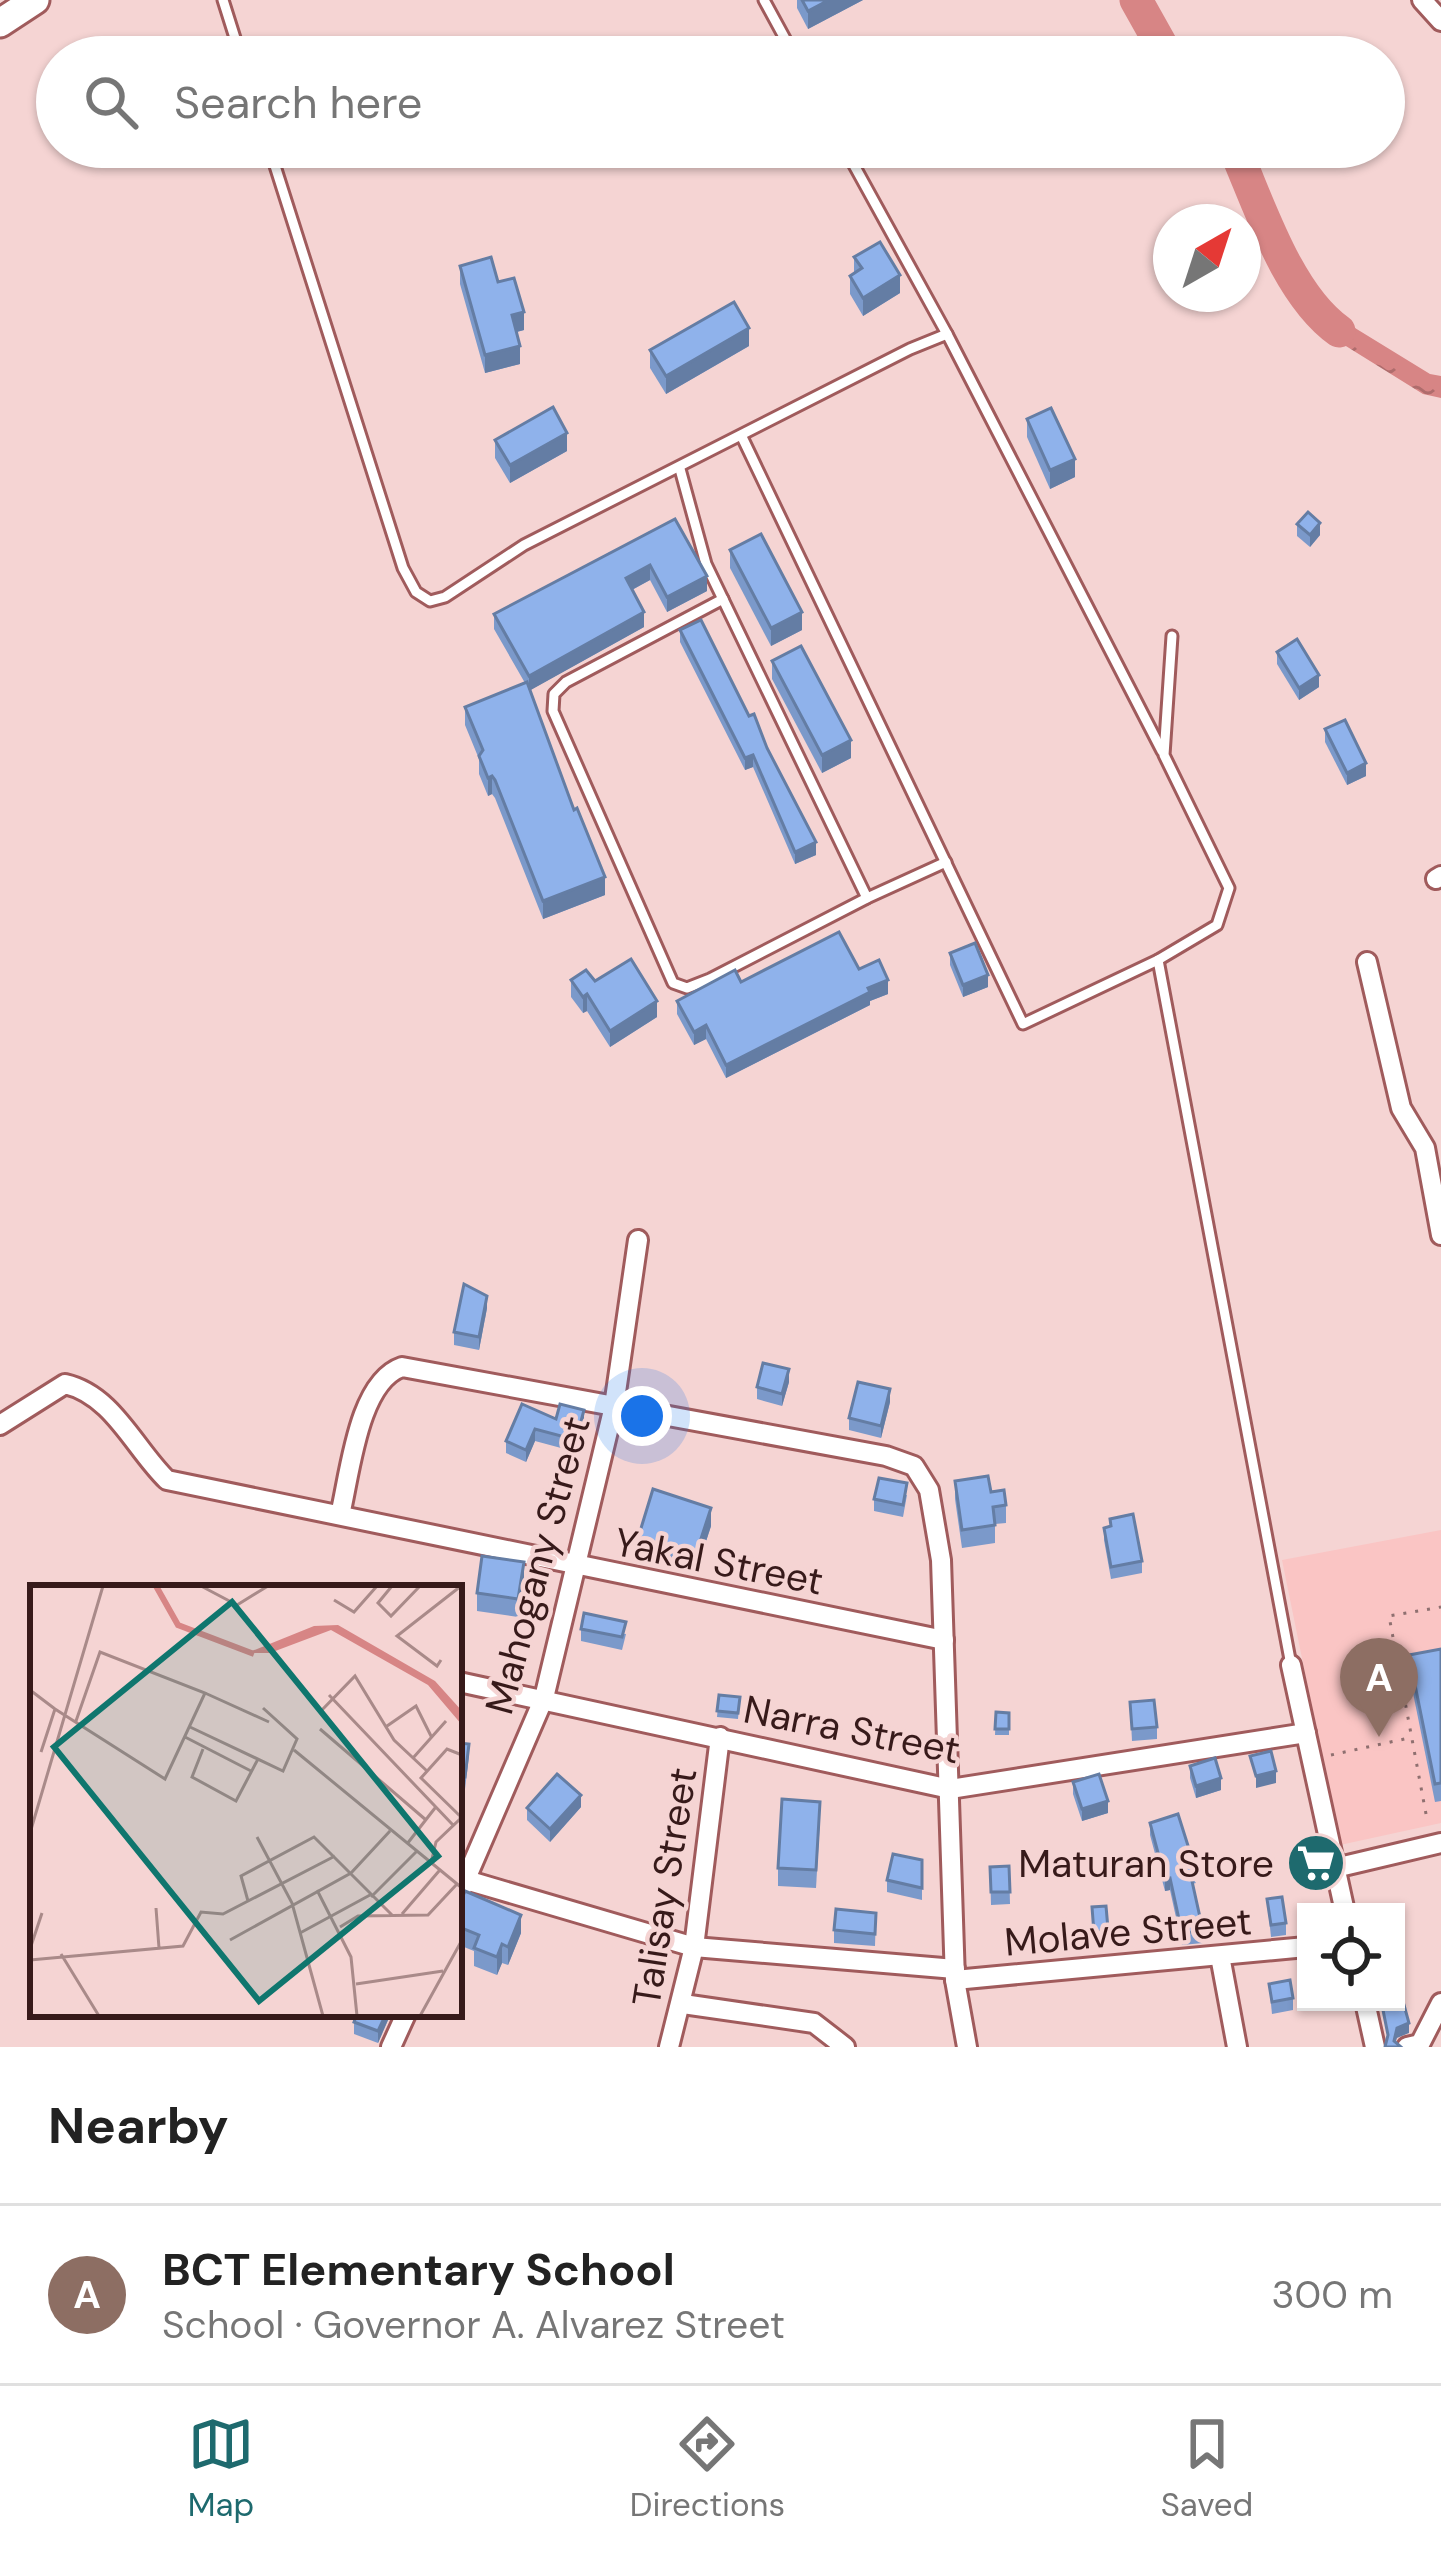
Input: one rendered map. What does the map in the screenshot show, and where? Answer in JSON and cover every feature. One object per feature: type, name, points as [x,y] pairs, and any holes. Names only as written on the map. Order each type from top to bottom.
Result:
[{"type":"main road","points":[[0,23],[35,0]]},
{"type":"street","points":[[1423,0],[1441,21]]},
{"type":"street","points":[[1367,962],[1401,1108],[1425,1148],[1441,1235]]},
{"type":"street","name":"Mahogany Street","points":[[462,1887],[544,1698],[614,1406],[638,1240]]},
{"type":"street","points":[[340,1515],[366,1408],[380,1380],[402,1366],[886,1456],[914,1466],[929,1490],[941,1560],[955,1975],[967,2047]]},
{"type":"street","name":"Yakal Street","points":[[0,1425],[65,1384],[83,1388],[100,1401],[167,1480],[944,1640]]},
{"type":"street","points":[[1291,1665],[1343,1903]]},
{"type":"street","name":"Narra Street","points":[[462,1683],[950,1789],[1306,1733]]},
{"type":"street","name":"Talisay Street","points":[[669,2047],[694,1948],[720,1738]]},
{"type":"street","points":[[1335,1868],[1441,1843]]},
{"type":"street","name":"Molave Street","points":[[462,1887],[694,1948],[955,1975],[1297,1948]]},
{"type":"street","points":[[1220,1956],[1237,2047]]},
{"type":"street","points":[[1407,2047],[1420,2044],[1441,2003]]},
{"type":"street","points":[[683,2004],[814,2023],[845,2047]]},
{"type":"street","points":[[1367,2011],[1375,2047]]},
{"type":"street","points":[[391,2047],[405,2017]]},
{"type":"lane","points":[[223,0],[234,36]]},
{"type":"lane","points":[[764,0],[784,36]]},
{"type":"lane","points":[[276,168],[403,568],[416,592],[430,601],[445,597],[524,545],[947,334]]},
{"type":"lane","points":[[742,437],[1024,1024],[1158,960],[1217,925],[1229,888],[947,334],[856,168]]},
{"type":"lane","points":[[680,469],[706,564],[867,898]]},
{"type":"lane","points":[[723,599],[566,682],[554,694],[553,711],[673,983],[686,988],[710,979],[946,862]]},
{"type":"lane","points":[[1164,755],[1172,636]]},
{"type":"lane","points":[[1158,960],[1291,1665]]},
{"type":"path","points":[[1426,1814],[1389,1616],[1441,1607]]},
{"type":"path","points":[[1311,1759],[1412,1738]]},
{"type":"shaded area","points":[[1441,1530],[1441,1823],[1340,1845],[1282,1560]]},
{"type":"water","points":[[1311,301],[1430,374],[1441,376],[1441,398],[1423,394],[1333,338]]},
{"type":"building","points":[[802,0],[829,0],[808,11]]},
{"type":"building","points":[[880,242],[900,275],[863,298],[850,276],[862,268],[854,257]]},
{"type":"building","points":[[491,257],[498,282],[514,278],[524,312],[512,315],[520,346],[485,355],[460,266]]},
{"type":"building","points":[[734,302],[749,328],[666,376],[650,350]]},
{"type":"building","points":[[553,407],[567,433],[510,465],[495,440]]},
{"type":"building","points":[[1051,408],[1075,459],[1050,470],[1027,419]]},
{"type":"building","points":[[1308,512],[1320,523],[1310,535],[1297,524]]},
{"type":"building","points":[[675,519],[707,576],[667,597],[650,565],[626,578],[644,612],[529,676],[494,614]]},
{"type":"building","points":[[761,534],[802,612],[771,628],[730,550]]},
{"type":"building","points":[[701,620],[749,716],[754,714],[816,842],[795,852],[753,755],[745,758],[680,630]]},
{"type":"building","points":[[1297,639],[1319,675],[1299,688],[1277,652]]},
{"type":"building","points":[[801,646],[851,740],[822,755],[772,661]]},
{"type":"building","points":[[527,682],[574,810],[577,808],[605,877],[543,901],[495,780],[488,778],[479,756],[483,750],[465,707]]},
{"type":"building","points":[[1345,720],[1366,763],[1347,773],[1325,729]]},
{"type":"building","points":[[839,932],[859,969],[879,960],[888,980],[726,1065],[706,1025],[694,1032],[677,1001],[735,970],[741,982]]},
{"type":"building","points":[[975,943],[988,975],[963,985],[950,953]]},
{"type":"building","points":[[631,959],[657,1001],[610,1031],[587,994],[583,997],[571,980],[586,970],[595,981]]},
{"type":"building","points":[[464,1284],[487,1296],[479,1337],[454,1332]]},
{"type":"building","points":[[763,1363],[789,1369],[782,1394],[757,1387]]},
{"type":"building","points":[[858,1382],[890,1389],[881,1426],[849,1418]]},
{"type":"building","points":[[522,1404],[556,1419],[560,1404],[584,1410],[576,1440],[535,1429],[526,1450],[506,1441]]},
{"type":"building","points":[[988,1476],[991,1492],[1004,1490],[1006,1505],[993,1507],[995,1525],[962,1530],[955,1481]]},
{"type":"building","points":[[879,1478],[907,1483],[903,1505],[874,1499]]},
{"type":"building","points":[[653,1489],[711,1508],[696,1554],[638,1538]]},
{"type":"building","points":[[1133,1514],[1142,1561],[1111,1567],[1104,1528],[1111,1526],[1110,1519]]},
{"type":"building","points":[[482,1556],[524,1562],[518,1599],[477,1593]]},
{"type":"building","points":[[584,1613],[626,1622],[622,1637],[581,1629]]},
{"type":"building","points":[[1441,1649],[1441,1783],[1435,1784],[1409,1655]]},
{"type":"building","points":[[719,1695],[740,1697],[738,1713],[717,1711]]},
{"type":"building","points":[[1154,1700],[1157,1727],[1132,1729],[1130,1702]]},
{"type":"building","points":[[996,1712],[1009,1713],[1009,1729],[995,1729]]},
{"type":"building","points":[[462,1743],[469,1744],[462,1777]]},
{"type":"building","points":[[1271,1751],[1276,1771],[1256,1776],[1250,1756]]},
{"type":"building","points":[[1215,1758],[1221,1778],[1196,1786],[1190,1766]]},
{"type":"building","points":[[557,1774],[581,1795],[550,1829],[527,1808]]},
{"type":"building","points":[[1099,1774],[1108,1801],[1082,1809],[1073,1782]]},
{"type":"building","points":[[782,1799],[820,1802],[816,1870],[778,1868]]},
{"type":"building","points":[[1178,1814],[1196,1871],[1190,1872],[1203,1931],[1182,1933],[1170,1878],[1165,1879],[1150,1823]]},
{"type":"building","points":[[893,1854],[922,1860],[922,1888],[887,1880]]},
{"type":"building","points":[[1009,1866],[1010,1892],[991,1892],[990,1867]]},
{"type":"building","points":[[465,1891],[521,1915],[508,1947],[502,1944],[497,1957],[474,1948],[479,1935],[462,1928]]},
{"type":"building","points":[[1282,1897],[1286,1923],[1271,1925],[1267,1899]]},
{"type":"building","points":[[1106,1906],[1108,1929],[1094,1933],[1092,1907]]},
{"type":"building","points":[[836,1909],[876,1913],[875,1934],[834,1930]]},
{"type":"building","points":[[1290,1980],[1293,1998],[1272,2002],[1269,1984]]},
{"type":"building","points":[[1405,2009],[1409,2023],[1397,2028],[1394,2041],[1401,2047],[1385,2047],[1383,2011]]},
{"type":"building","points":[[356,2017],[385,2017],[378,2031],[354,2022]]},
{"type":"waterway","points":[[1136,0],[1156,36]]},
{"type":"waterway","points":[[1243,168],[1290,272],[1304,295],[1339,331]]},
{"type":"place","name":"BCT Elementary School","points":[[1379,1737]]},
{"type":"place","name":"Maturan Store","points":[[1316,1863]]}]
